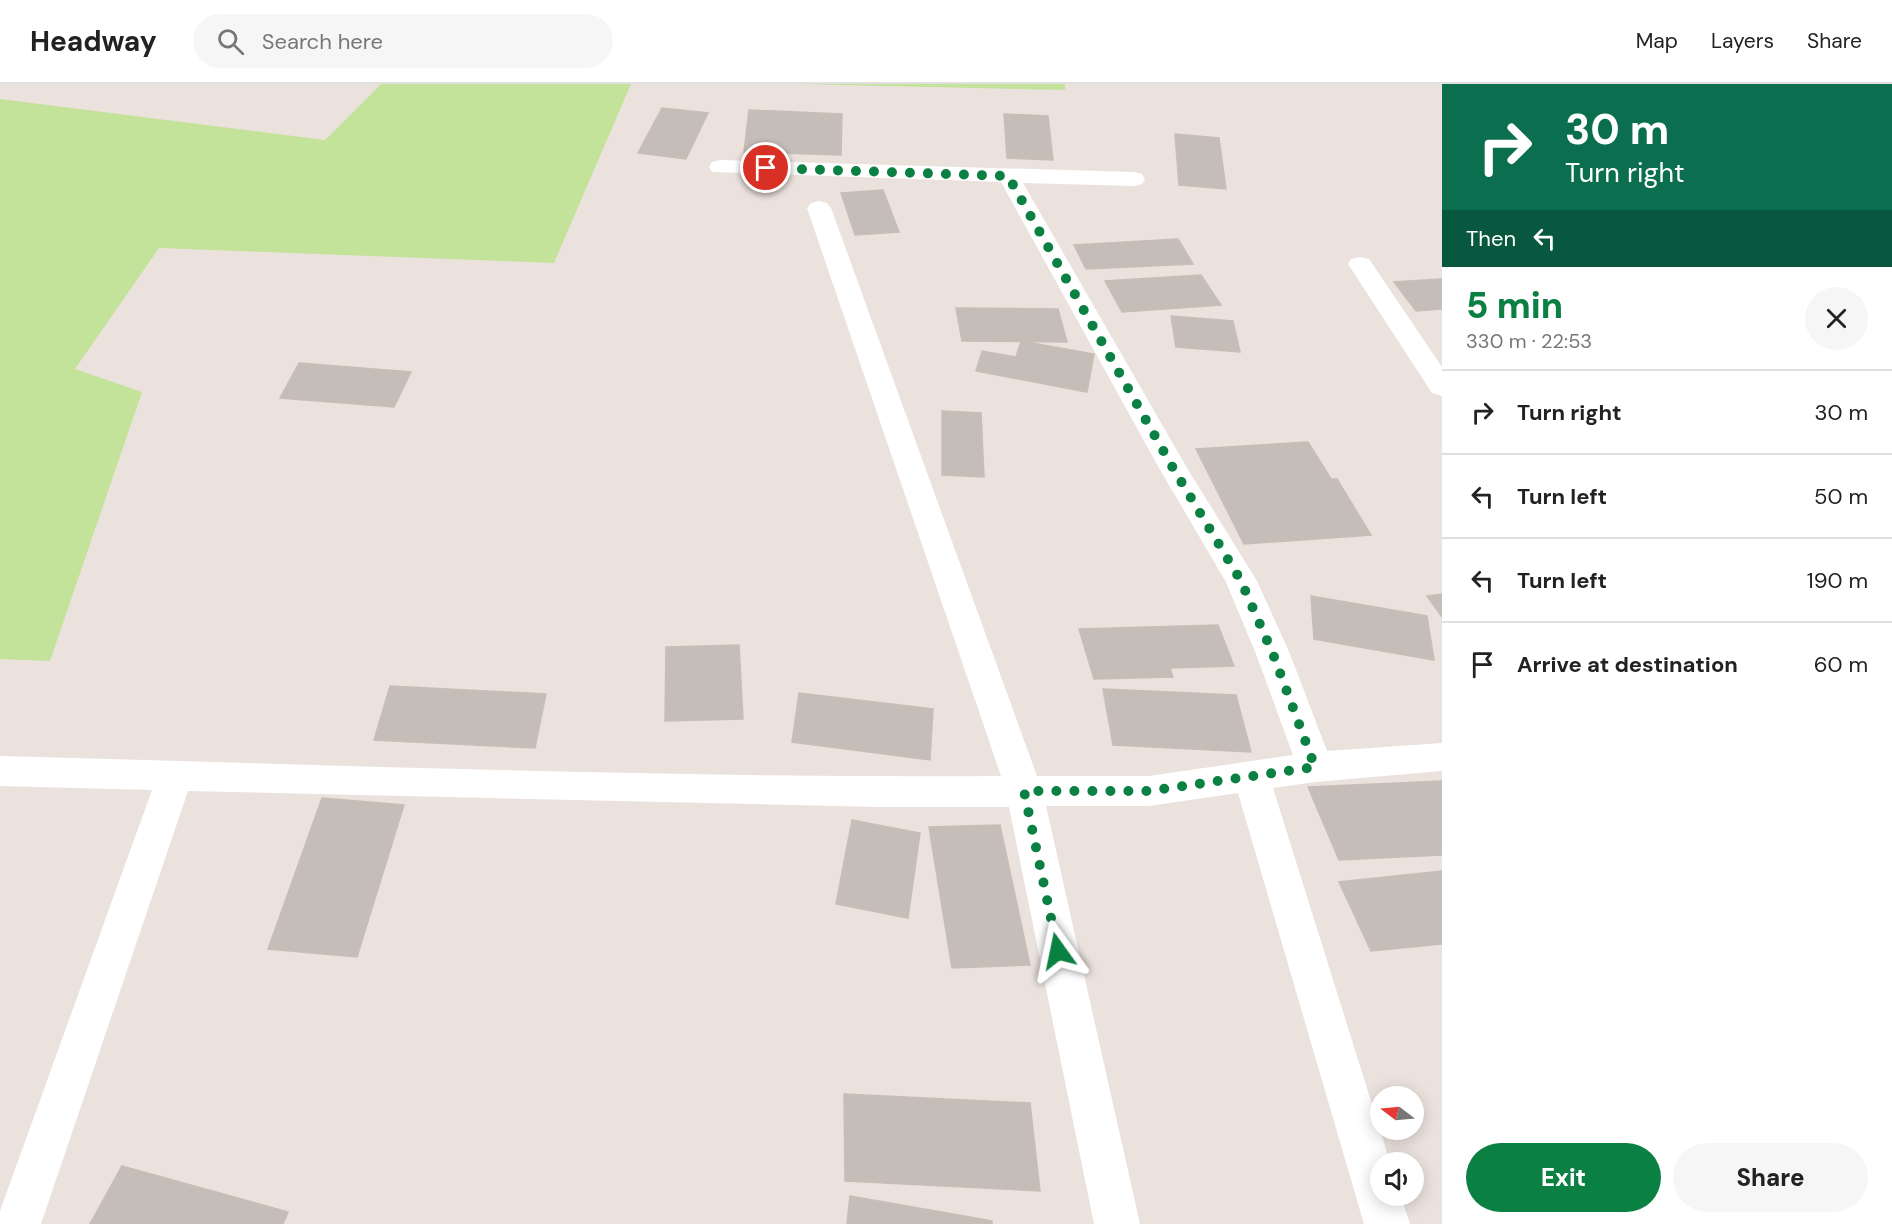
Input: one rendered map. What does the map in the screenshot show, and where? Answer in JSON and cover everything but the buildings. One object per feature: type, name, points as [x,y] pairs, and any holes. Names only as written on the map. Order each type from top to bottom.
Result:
[{"type":"street","points":[[720,167],[1134,179]]},
{"type":"street","points":[[1008,176],[1173,468],[1241,581],[1273,654],[1315,767]]},
{"type":"street","points":[[819,208],[1024,791],[1117,1224]]},
{"type":"street","points":[[1360,264],[1442,387]]},
{"type":"street","points":[[0,771],[590,787],[879,792],[1149,791],[1315,767],[1442,757]]},
{"type":"street","points":[[18,1224],[175,776]]},
{"type":"street","points":[[1251,776],[1386,1224]]},
{"type":"green space","points":[[381,84],[631,84],[554,263],[159,248],[75,369],[142,392],[50,661],[0,659],[0,99],[325,140]]},
{"type":"green space","points":[[796,84],[1065,84],[1065,90]]},
{"type":"route","points":[[766,168],[1008,176],[1173,468],[1241,581],[1273,654],[1315,767],[1149,791],[1024,791],[1058,951]]}]
